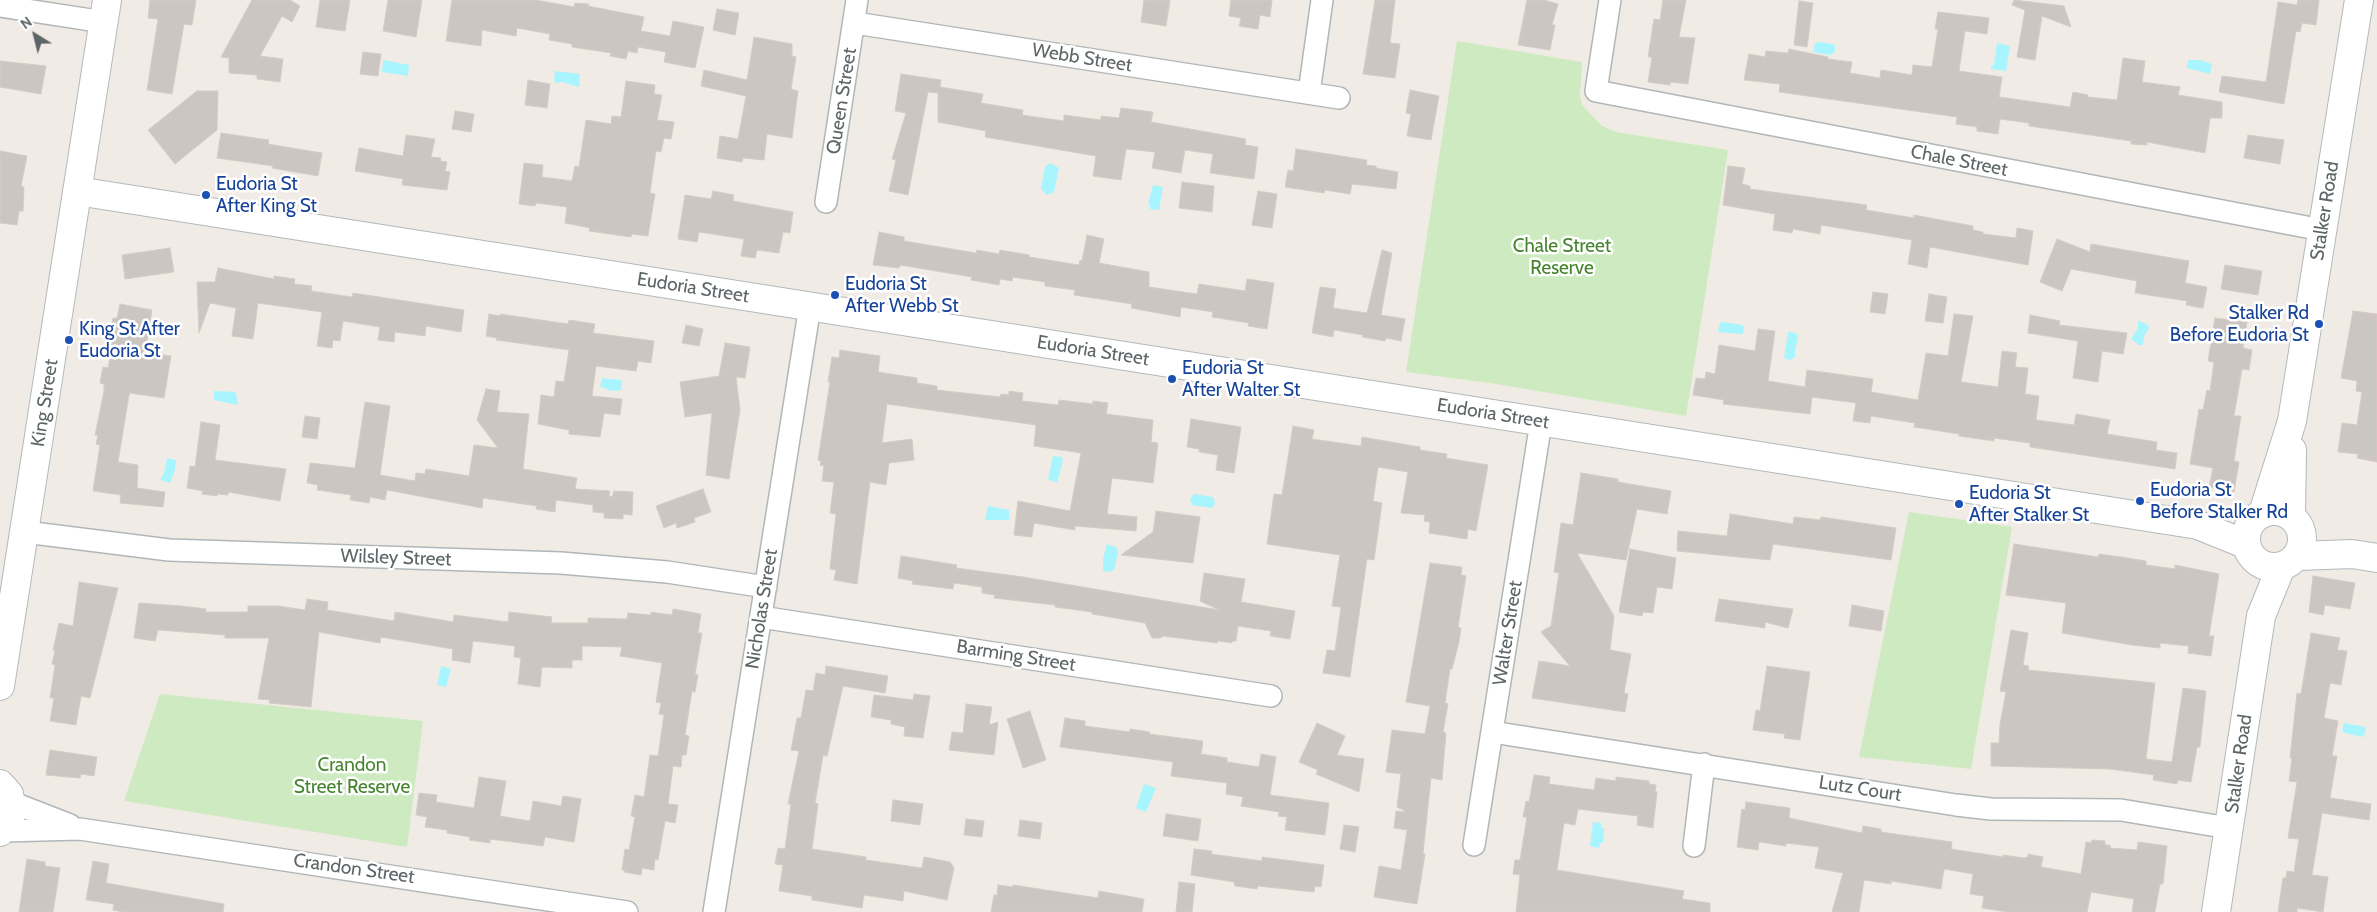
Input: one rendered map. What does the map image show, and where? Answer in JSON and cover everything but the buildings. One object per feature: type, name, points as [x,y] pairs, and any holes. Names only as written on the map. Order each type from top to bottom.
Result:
[{"type":"main road","name":"Stalker Road","points":[[2261,616],[2293,543],[2292,421],[2358,0]]},
{"type":"main road","name":"King Street","points":[[0,686],[105,11]]},
{"type":"main road","name":"Eudoria Street","points":[[78,191],[2198,525],[2226,520],[2253,535]]},
{"type":"main road","name":"Stalker Road","points":[[2216,912],[2261,616],[2253,535],[2292,421]]},
{"type":"main road","points":[[2293,543],[2272,568],[2253,535],[2273,510],[2293,543],[2365,556]]},
{"type":"main road","points":[[1,831],[12,812],[6,793]]},
{"type":"street","name":"Queen Street","points":[[826,202],[855,23],[854,0]]},
{"type":"street","points":[[1309,93],[1322,0]]},
{"type":"street","name":"Chale Street","points":[[1610,0],[1596,91],[2322,230]]},
{"type":"street","points":[[0,6],[105,11]]},
{"type":"street","name":"Webb Street","points":[[855,23],[1339,98]]},
{"type":"street","name":"Nicholas Street","points":[[714,912],[810,306]]},
{"type":"street","name":"Walter Street","points":[[1474,845],[1541,422]]},
{"type":"street","name":"Wilsley Street","points":[[25,532],[169,550],[561,563],[667,572],[766,587]]},
{"type":"street","name":"Barming Street","points":[[761,617],[1271,696]]},
{"type":"street","name":"Lutz Court","points":[[1492,732],[1956,805],[1991,809],[2122,810],[2229,828]]},
{"type":"street","points":[[1694,846],[1704,764]]},
{"type":"street","name":"Crandon Street","points":[[6,793],[80,829]]},
{"type":"street","name":"Crandon Street","points":[[1,831],[80,829],[627,912]]},
{"type":"green space","name":"Chale Street Reserve","points":[[1457,41],[1582,62],[1580,95],[1582,105],[1602,126],[1616,132],[1728,150],[1686,416],[1490,383],[1406,372]]},
{"type":"green space","points":[[1909,512],[2012,527],[1971,769],[1859,757]]},
{"type":"green space","name":"Crandon Street Reserve","points":[[160,694],[423,721],[407,847],[124,801]]},
{"type":"water","points":[[1822,42],[1835,45],[1835,52],[1830,55],[1813,52],[1815,43]]},
{"type":"water","points":[[1997,43],[2010,46],[2006,71],[1991,69],[1991,66],[1994,65]]},
{"type":"water","points":[[383,60],[409,65],[408,76],[382,72]]},
{"type":"water","points":[[2188,60],[2200,60],[2212,64],[2210,74],[2187,68]]},
{"type":"water","points":[[555,71],[580,74],[579,87],[562,82],[556,83],[554,80]]},
{"type":"water","points":[[1050,163],[1059,168],[1054,192],[1047,195],[1041,189],[1045,167]]},
{"type":"water","points":[[1153,185],[1163,187],[1159,210],[1150,209],[1148,204]]},
{"type":"water","points":[[2138,321],[2147,324],[2149,328],[2144,336],[2143,345],[2139,345],[2131,339],[2138,328]]},
{"type":"water","points":[[1720,323],[1742,325],[1744,327],[1743,334],[1718,332]]},
{"type":"water","points":[[1788,332],[1796,333],[1798,337],[1795,357],[1790,360],[1784,358]]},
{"type":"water","points":[[602,378],[622,380],[621,390],[611,391],[600,386]]},
{"type":"water","points":[[214,391],[236,392],[238,405],[214,400]]},
{"type":"water","points":[[1053,456],[1061,457],[1063,460],[1057,483],[1048,479]]},
{"type":"water","points":[[167,458],[176,460],[175,470],[170,483],[160,480],[164,473]]},
{"type":"water","points":[[1194,494],[1213,497],[1215,504],[1212,508],[1192,505],[1190,499]]},
{"type":"water","points":[[988,506],[1009,510],[1009,520],[985,520]]},
{"type":"water","points":[[1107,544],[1116,547],[1118,552],[1114,570],[1109,572],[1103,571],[1103,559]]},
{"type":"water","points":[[441,666],[451,669],[446,687],[437,685]]},
{"type":"water","points":[[2344,723],[2366,727],[2364,737],[2342,731]]},
{"type":"water","points":[[1144,784],[1156,788],[1146,812],[1136,808]]},
{"type":"water","points":[[1593,822],[1601,823],[1601,828],[1604,828],[1603,843],[1600,843],[1599,848],[1590,846]]},
{"type":"place","name":"Eudoria St After King St","points":[[206,195]]},
{"type":"place","name":"Eudoria St After Webb St","points":[[835,295]]},
{"type":"place","name":"Stalker Rd Before Eudoria St","points":[[2319,324]]},
{"type":"place","name":"King St After Eudoria St","points":[[69,340]]},
{"type":"place","name":"Eudoria St After Walter St","points":[[1172,379]]},
{"type":"place","name":"Eudoria St Before Stalker Rd","points":[[2140,501]]},
{"type":"place","name":"Eudoria St After Stalker St","points":[[1959,504]]}]
